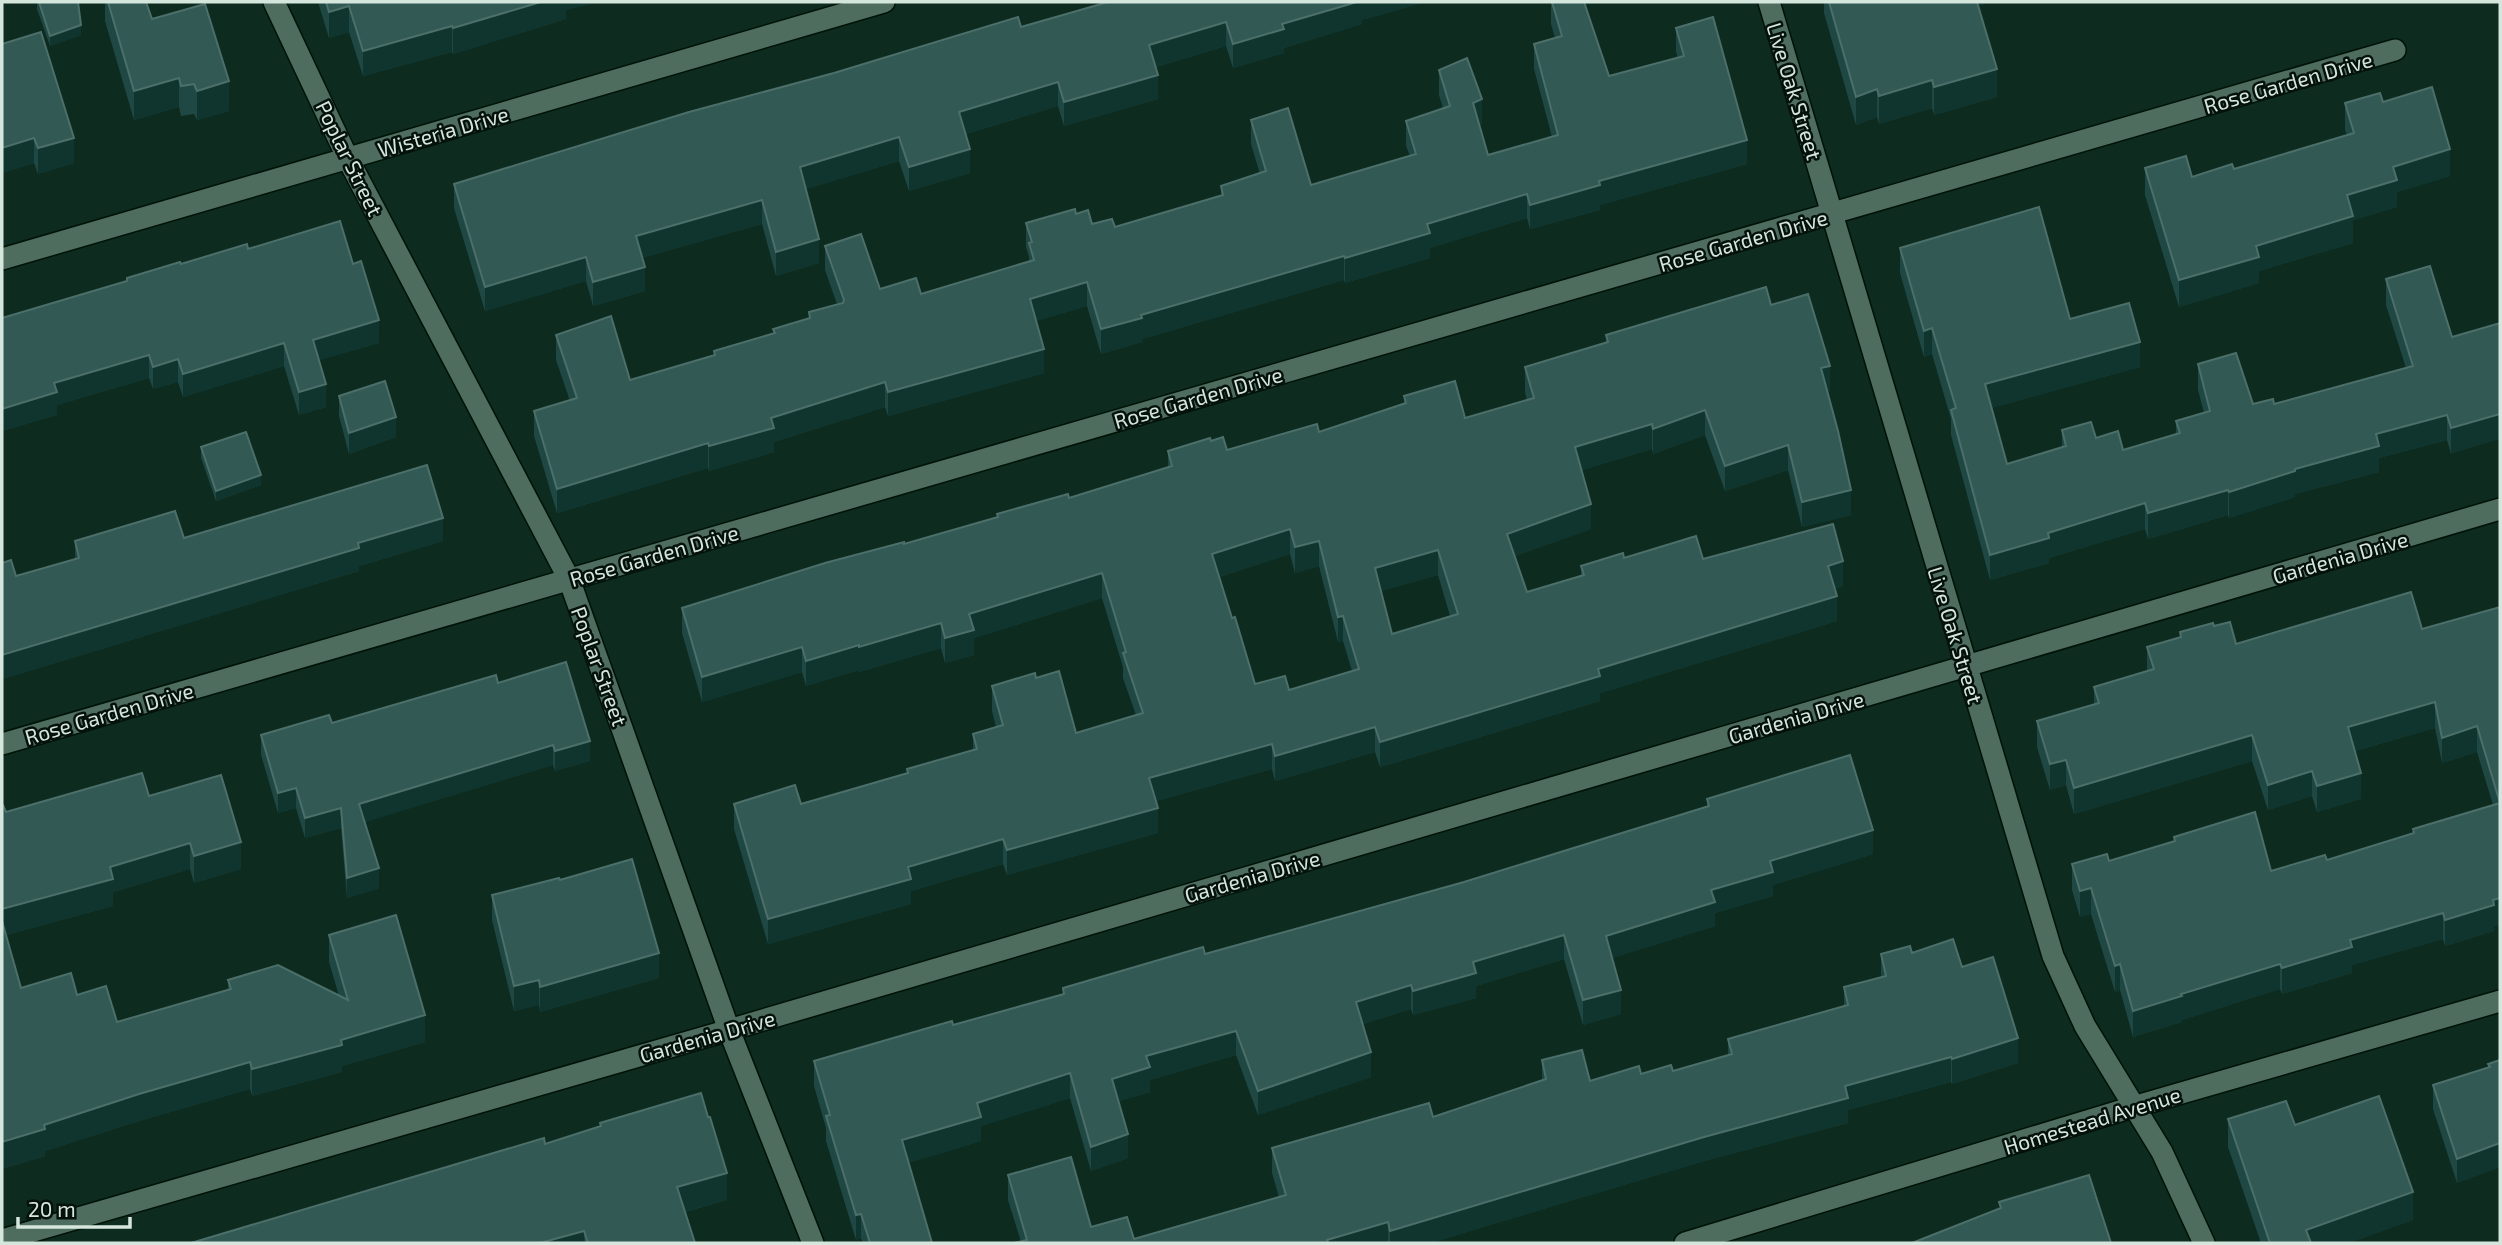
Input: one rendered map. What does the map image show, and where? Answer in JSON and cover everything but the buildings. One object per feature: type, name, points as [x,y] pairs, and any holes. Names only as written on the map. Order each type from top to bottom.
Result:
[{"type":"street","name":"Poplar Street","points":[[274,2],[348,159],[569,579],[729,1030],[813,1243]]},
{"type":"street","name":"Wisteria Drive","points":[[2,259],[884,2]]},
{"type":"street","name":"Live Oak Street","points":[[1769,2],[2053,956],[2085,1026],[2162,1152],[2204,1243]]},
{"type":"street","name":"Rose Garden Drive","points":[[2,744],[2395,50]]},
{"type":"street","name":"Gardenia Drive","points":[[2,1240],[729,1030],[2500,509]]},
{"type":"street","name":"Homestead Avenue","points":[[1685,1243],[2133,1107],[2500,1001]]}]
